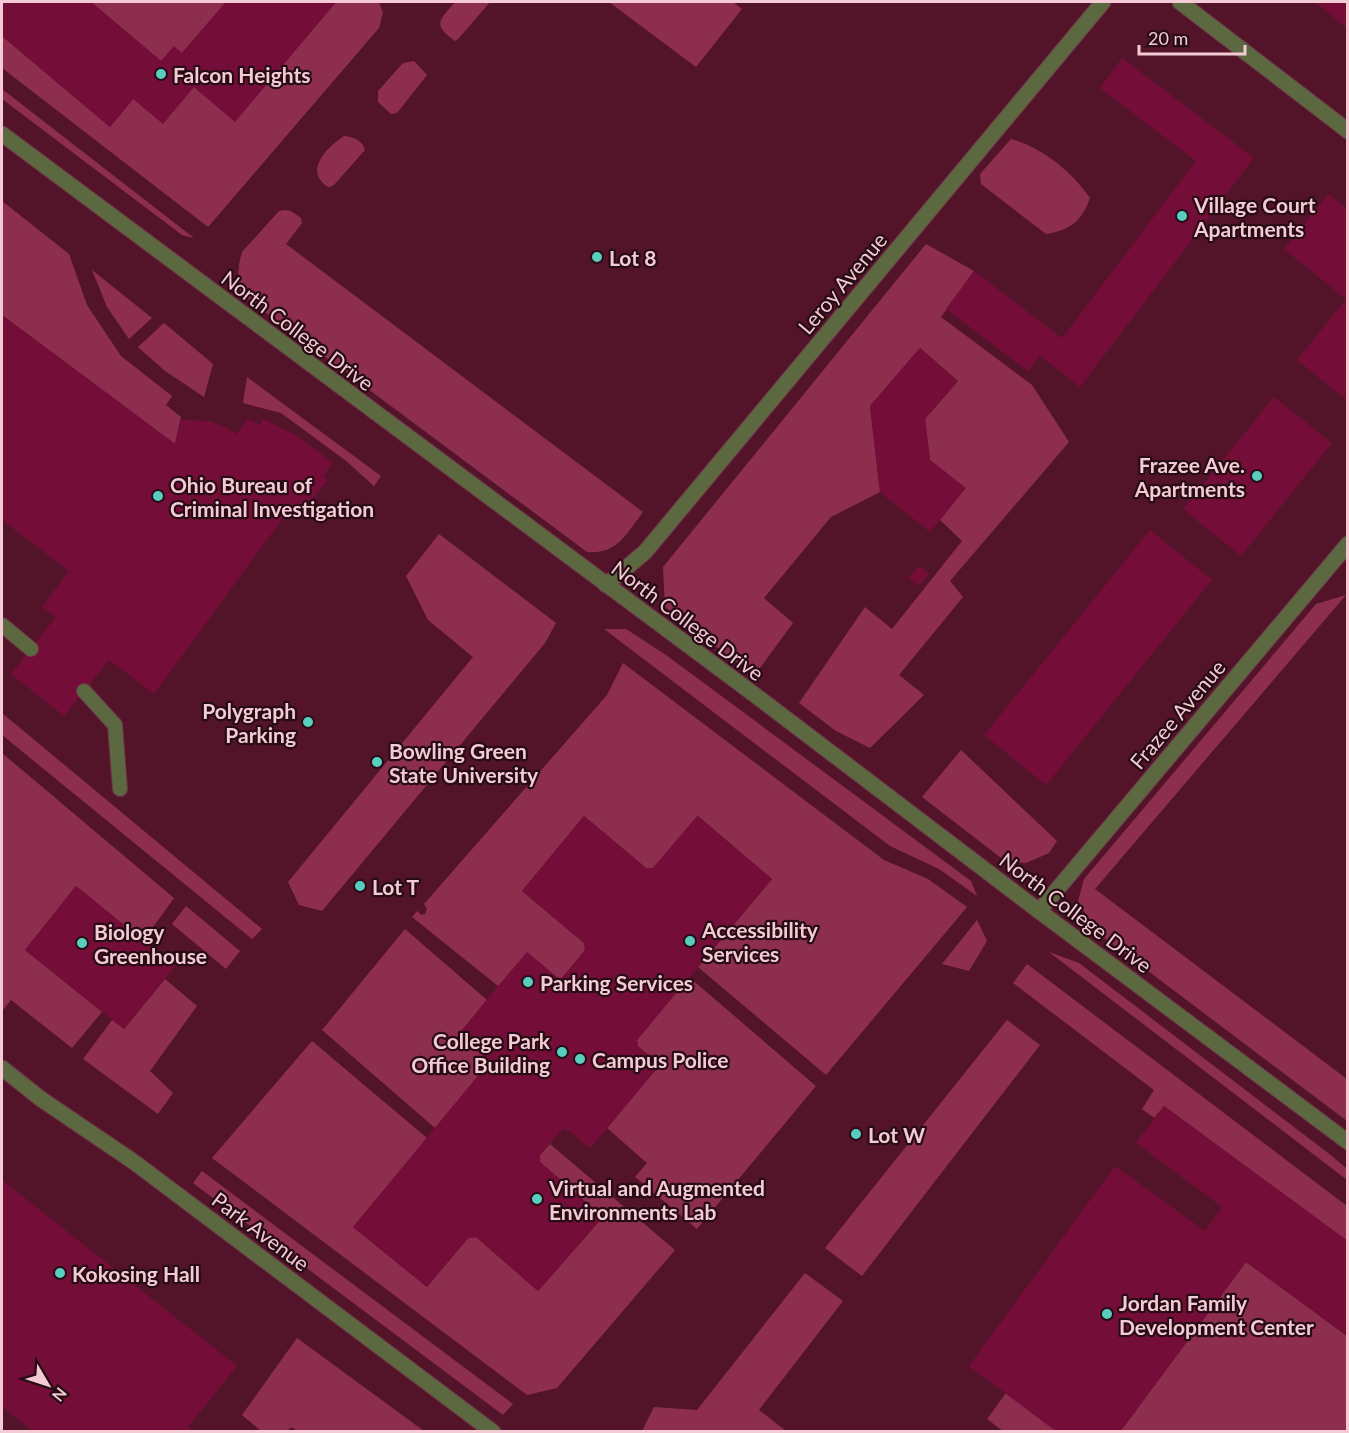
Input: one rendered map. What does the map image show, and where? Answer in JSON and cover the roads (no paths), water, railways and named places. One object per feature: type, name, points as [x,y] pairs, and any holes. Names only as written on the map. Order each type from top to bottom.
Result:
[{"type":"street","name":"Leroy Avenue","points":[[606,585],[645,552],[657,538],[1103,2]]},
{"type":"street","points":[[1180,2],[1347,131]]},
{"type":"street","name":"North College Drive","points":[[2,134],[1347,1142]]},
{"type":"street","name":"Frazee Avenue","points":[[1039,911],[1347,544]]},
{"type":"street","name":"Park Avenue","points":[[2,1068],[41,1099],[134,1162],[493,1431]]},
{"type":"lane","points":[[2,626],[31,649]]},
{"type":"lane","points":[[84,691],[115,725],[120,789]]},
{"type":"place","name":"Falcon Heights","points":[[161,74]]},
{"type":"place","name":"Village Court Apartments","points":[[1182,216]]},
{"type":"place","name":"Lot 8","points":[[597,257]]},
{"type":"place","name":"Frazee Ave. Apartments","points":[[1257,476]]},
{"type":"place","name":"Ohio Bureau of Criminal Investigation","points":[[158,496]]},
{"type":"place","name":"Polygraph Parking","points":[[308,722]]},
{"type":"place","name":"Bowling Green State University","points":[[377,762]]},
{"type":"place","name":"Lot T","points":[[360,886]]},
{"type":"place","name":"Accessibility Services","points":[[690,941]]},
{"type":"place","name":"Biology Greenhouse","points":[[82,943]]},
{"type":"place","name":"Parking Services","points":[[528,982]]},
{"type":"place","name":"College Park Office Building","points":[[562,1052]]},
{"type":"place","name":"Campus Police","points":[[580,1059]]},
{"type":"place","name":"Lot W","points":[[856,1134]]},
{"type":"place","name":"Virtual and Augmented Environments Lab","points":[[537,1199]]},
{"type":"place","name":"Kokosing Hall","points":[[60,1273]]},
{"type":"place","name":"Jordan Family Development Center","points":[[1107,1314]]}]
